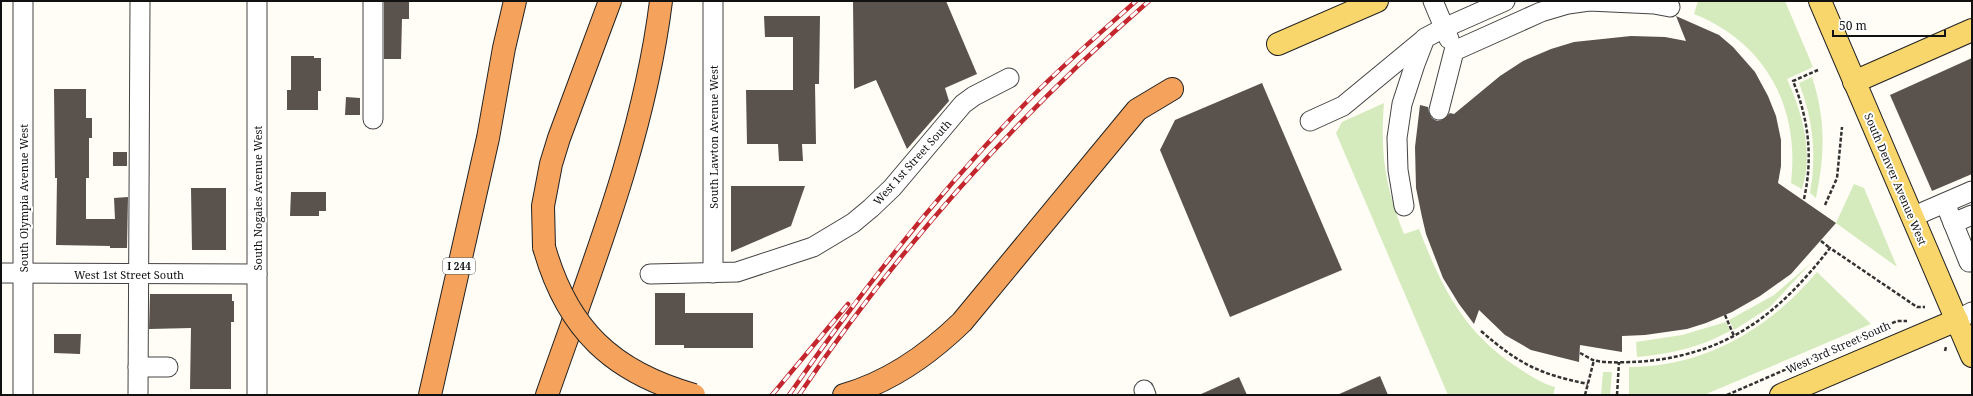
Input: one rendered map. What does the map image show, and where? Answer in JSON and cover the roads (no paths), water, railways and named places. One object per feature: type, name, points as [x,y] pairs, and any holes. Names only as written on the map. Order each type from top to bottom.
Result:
[{"type":"highway","name":"I 244","points":[[430,395],[488,138],[504,48],[515,1]]},
{"type":"highway","points":[[610,1],[551,164],[542,206],[544,248],[550,268],[565,302],[574,319],[590,337],[609,354],[634,371],[676,390],[694,395]]},
{"type":"highway","points":[[547,395],[613,206],[634,137],[653,51],[661,1]]},
{"type":"highway","points":[[851,393],[886,379],[913,363],[938,345],[962,322],[1137,110],[1172,89]]},
{"type":"main road","points":[[1278,44],[1377,1]]},
{"type":"main road","name":"South Denver Avenue West","points":[[1820,1],[1912,217],[1964,316],[1972,356]]},
{"type":"main road","points":[[1854,82],[1972,30]]},
{"type":"main road","name":"West 3rd Street South","points":[[1781,395],[1964,316]]},
{"type":"street","name":"South Olympia Avenue West","points":[[23,1],[23,395]]},
{"type":"street","points":[[138,395],[140,1]]},
{"type":"street","name":"South Nogales Avenue West","points":[[257,1],[257,395]]},
{"type":"street","points":[[373,1],[373,119]]},
{"type":"street","name":"South Lawton Avenue West","points":[[713,1],[713,274]]},
{"type":"street","points":[[1433,1],[1454,51],[1439,110]]},
{"type":"street","points":[[1310,121],[1343,106],[1425,38],[1505,1]]},
{"type":"street","points":[[1454,51],[1541,12],[1568,4],[1589,1],[1654,4],[1670,7]]},
{"type":"street","points":[[1404,206],[1398,170],[1397,138],[1402,104],[1425,38]]},
{"type":"street","name":"West 1st Street South","points":[[650,274],[713,274],[737,272],[813,247],[853,223],[892,188],[964,104],[974,96],[1009,78]]},
{"type":"street","points":[[1912,217],[1972,191]]},
{"type":"street","points":[[1945,203],[1969,262],[1972,261]]},
{"type":"street","points":[[1953,223],[1972,215]]},
{"type":"street","name":"West 1st Street South","points":[[1,273],[257,274]]},
{"type":"street","points":[[138,367],[168,367]]},
{"type":"railway","points":[[789,395],[843,319],[899,247],[958,176],[1049,80],[1136,1]]},
{"type":"railway","points":[[799,395],[877,288],[918,236],[961,186],[1052,91],[1149,1]]},
{"type":"railway","points":[[772,395],[848,304]]}]
